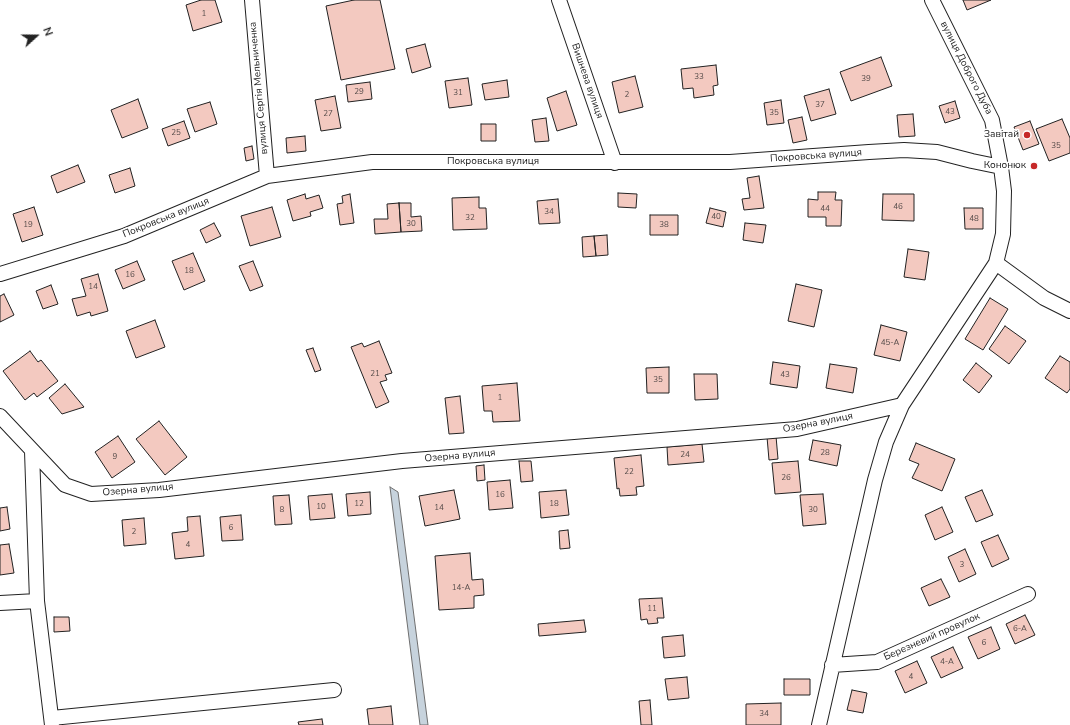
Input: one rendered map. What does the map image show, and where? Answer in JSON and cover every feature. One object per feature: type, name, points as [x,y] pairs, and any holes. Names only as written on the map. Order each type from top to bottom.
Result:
[{"type":"street","name":"вулиця Сергія Мельниченка","points":[[252,0],[267,176]]},
{"type":"street","name":"Вишнева вулиця","points":[[558,0],[615,162]]},
{"type":"street","name":"вулиця Доброго Дуба","points":[[932,0],[992,120],[1002,167],[1004,192],[1003,234],[996,263]]},
{"type":"street","name":"Покровська вулиця","points":[[0,274],[124,236],[267,176],[372,162],[730,162],[904,150],[937,152],[1002,167]]},
{"type":"street","points":[[819,725],[875,480],[886,442],[902,405],[996,263],[1044,298],[1070,311]]},
{"type":"street","name":"Озерна вулиця","points":[[0,416],[65,485],[91,494],[159,490],[402,461],[797,429],[902,405]]},
{"type":"street","points":[[32,451],[37,601],[52,721],[334,690]]},
{"type":"street","name":"Березневий провулок","points":[[832,665],[877,662],[1028,594]]},
{"type":"street","points":[[0,604],[37,601]]},
{"type":"shaded area","points":[[390,487],[398,492],[428,725],[420,725]]},
{"type":"building","points":[[201,0],[215,0],[222,22],[193,31],[186,5]]},
{"type":"building","points":[[354,0],[380,0],[395,69],[341,80],[326,6]]},
{"type":"building","points":[[963,0],[991,0],[967,10]]},
{"type":"building","points":[[425,44],[431,67],[412,73],[406,49]]},
{"type":"building","points":[[881,57],[892,86],[851,101],[840,72]]},
{"type":"building","points":[[716,65],[718,85],[713,86],[714,95],[694,98],[693,88],[683,89],[681,69]]},
{"type":"building","points":[[635,76],[643,107],[619,113],[612,82]]},
{"type":"building","points":[[468,78],[472,105],[449,108],[445,81]]},
{"type":"building","points":[[507,80],[509,97],[485,100],[482,84]]},
{"type":"building","points":[[370,82],[372,99],[348,102],[346,85]]},
{"type":"building","points":[[829,89],[836,114],[811,121],[804,96]]},
{"type":"building","points":[[566,91],[577,125],[557,131],[547,98]]},
{"type":"building","points":[[335,96],[341,128],[321,131],[315,100]]},
{"type":"building","points":[[138,99],[148,128],[122,138],[111,110]]},
{"type":"building","points":[[781,100],[784,123],[767,125],[764,103]]},
{"type":"building","points":[[955,101],[960,118],[945,123],[939,106]]},
{"type":"building","points":[[210,102],[217,124],[195,132],[187,109]]},
{"type":"building","points":[[913,114],[915,136],[899,137],[897,115]]},
{"type":"building","points":[[802,117],[807,140],[793,143],[788,120]]},
{"type":"building","points":[[546,118],[549,141],[535,142],[532,120]]},
{"type":"building","points":[[1062,119],[1070,138],[1070,153],[1049,161],[1036,129]]},
{"type":"building","points":[[184,121],[190,138],[168,146],[162,129]]},
{"type":"building","name":"Завітай","points":[[1030,121],[1039,144],[1023,150],[1014,127]]},
{"type":"building","points":[[481,124],[496,124],[496,141],[481,141]]},
{"type":"building","points":[[305,136],[306,151],[287,153],[286,138]]},
{"type":"building","points":[[252,146],[254,159],[246,161],[244,148]]},
{"type":"building","points":[[78,165],[85,182],[57,193],[51,176]]},
{"type":"building","points":[[130,168],[135,186],[115,193],[109,175]]},
{"type":"building","points":[[759,176],[764,208],[744,210],[742,199],[750,198],[747,178]]},
{"type":"building","points":[[818,192],[836,192],[835,200],[842,200],[841,226],[826,226],[826,217],[808,217],[808,199],[818,200]]},
{"type":"building","points":[[618,193],[637,194],[636,208],[618,207]]},
{"type":"building","points":[[305,194],[306,199],[319,195],[323,208],[310,212],[311,216],[293,221],[287,200]]},
{"type":"building","points":[[350,194],[354,223],[340,225],[337,204],[343,203],[342,196]]},
{"type":"building","points":[[883,194],[914,194],[914,221],[882,220]]},
{"type":"building","points":[[479,197],[479,208],[486,208],[487,229],[453,230],[452,198]]},
{"type":"building","points":[[558,199],[560,223],[539,224],[537,201]]},
{"type":"building","points":[[399,203],[411,203],[411,217],[421,216],[422,231],[401,232]]},
{"type":"building","points":[[399,203],[401,232],[375,234],[374,219],[388,219],[387,204]]},
{"type":"building","points":[[34,207],[43,235],[22,242],[13,214]]},
{"type":"building","points":[[272,207],[281,237],[250,246],[241,216]]},
{"type":"building","points":[[710,208],[726,212],[723,227],[706,223]]},
{"type":"building","points":[[964,208],[983,208],[983,229],[965,229]]},
{"type":"building","points":[[650,215],[678,215],[678,235],[650,235]]},
{"type":"building","points":[[214,223],[221,236],[206,243],[200,230]]},
{"type":"building","points":[[745,223],[766,225],[763,243],[743,240]]},
{"type":"building","points":[[607,235],[608,255],[596,256],[594,236]]},
{"type":"building","points":[[594,236],[596,256],[583,257],[582,237]]},
{"type":"building","points":[[908,249],[929,252],[925,280],[904,277]]},
{"type":"building","points":[[193,253],[205,281],[184,290],[172,261]]},
{"type":"building","points":[[137,261],[145,280],[123,289],[115,270]]},
{"type":"building","points":[[253,261],[263,286],[250,291],[239,266]]},
{"type":"building","points":[[98,274],[108,311],[91,316],[90,312],[77,316],[72,299],[86,296],[81,279]]},
{"type":"building","points":[[796,284],[822,290],[814,327],[788,321]]},
{"type":"building","points":[[51,285],[58,304],[43,309],[36,291]]},
{"type":"building","points":[[4,294],[14,315],[0,322],[0,296]]},
{"type":"building","points":[[990,298],[1008,309],[983,350],[965,339]]},
{"type":"building","points":[[155,320],[165,347],[136,358],[126,331]]},
{"type":"building","points":[[881,325],[907,332],[900,361],[874,355]]},
{"type":"building","points":[[1005,326],[1026,341],[1009,364],[989,349]]},
{"type":"building","points":[[379,341],[392,373],[385,375],[387,380],[380,382],[389,402],[376,408],[351,347],[362,343],[364,347]]},
{"type":"building","points":[[313,348],[321,370],[315,372],[306,350]]},
{"type":"building","points":[[30,351],[38,362],[41,360],[58,381],[37,397],[34,393],[25,400],[3,371]]},
{"type":"building","points":[[1060,356],[1070,362],[1070,389],[1067,393],[1045,378]]},
{"type":"building","points":[[773,362],[800,366],[797,388],[770,384]]},
{"type":"building","points":[[976,363],[992,376],[979,393],[963,380]]},
{"type":"building","points":[[830,364],[857,368],[853,393],[826,388]]},
{"type":"building","points":[[669,367],[669,393],[647,393],[646,368]]},
{"type":"building","points":[[694,374],[717,374],[718,399],[695,400]]},
{"type":"building","points":[[517,383],[520,421],[493,422],[492,411],[484,411],[482,386]]},
{"type":"building","points":[[65,384],[84,407],[62,414],[49,398]]},
{"type":"building","points":[[460,396],[464,433],[449,434],[445,398]]},
{"type":"building","points":[[159,421],[187,457],[165,475],[136,439]]},
{"type":"building","points":[[118,436],[135,462],[112,478],[95,452]]},
{"type":"building","points":[[776,436],[778,459],[769,460],[767,437]]},
{"type":"building","points":[[813,440],[841,445],[837,466],[809,460]]},
{"type":"building","points":[[916,443],[955,459],[942,491],[912,478],[919,464],[909,460]]},
{"type":"building","points":[[702,444],[704,462],[668,465],[667,447]]},
{"type":"building","points":[[641,455],[644,486],[636,487],[637,495],[620,496],[619,488],[617,489],[614,458]]},
{"type":"building","points":[[519,461],[531,461],[533,481],[521,482]]},
{"type":"building","points":[[798,461],[801,492],[775,494],[772,463]]},
{"type":"building","points":[[484,465],[485,480],[477,481],[476,466]]},
{"type":"building","points":[[510,480],[513,508],[489,510],[487,482]]},
{"type":"building","points":[[454,490],[460,519],[425,526],[419,496]]},
{"type":"building","points":[[566,490],[569,515],[541,518],[539,492]]},
{"type":"building","points":[[982,490],[993,515],[976,522],[965,497]]},
{"type":"building","points":[[370,492],[371,514],[348,516],[346,494]]},
{"type":"building","points":[[332,494],[335,518],[310,520],[308,496]]},
{"type":"building","points":[[823,494],[826,524],[803,526],[800,495]]},
{"type":"building","points":[[289,495],[292,524],[275,525],[273,496]]},
{"type":"building","points":[[7,507],[10,529],[0,531],[0,508]]},
{"type":"building","points":[[942,507],[953,532],[935,540],[925,515]]},
{"type":"building","points":[[241,515],[243,540],[222,541],[220,517]]},
{"type":"building","points":[[200,516],[204,556],[175,559],[172,533],[188,531],[187,517]]},
{"type":"building","points":[[144,518],[146,544],[124,546],[122,520]]},
{"type":"building","points":[[568,530],[570,548],[560,549],[559,531]]},
{"type":"building","points":[[998,535],[1009,559],[992,567],[981,542]]},
{"type":"building","points":[[9,544],[14,573],[0,575],[0,545]]},
{"type":"building","points":[[965,549],[976,574],[959,582],[948,557]]},
{"type":"building","points":[[470,553],[472,580],[483,579],[484,595],[474,596],[474,608],[439,610],[435,556]]},
{"type":"building","points":[[941,579],[950,597],[929,606],[921,588]]},
{"type":"building","points":[[662,598],[664,618],[657,618],[658,623],[648,624],[647,619],[641,620],[639,599]]},
{"type":"building","points":[[1025,615],[1035,635],[1015,644],[1006,624]]},
{"type":"building","points":[[54,617],[69,617],[70,631],[54,632]]},
{"type":"building","points":[[584,620],[586,632],[539,636],[538,624]]},
{"type":"building","points":[[991,627],[1000,649],[978,659],[968,637]]},
{"type":"building","points":[[683,635],[685,656],[664,658],[662,637]]},
{"type":"building","points":[[953,647],[963,668],[941,678],[931,657]]},
{"type":"building","points":[[917,661],[927,683],[905,693],[895,671]]},
{"type":"building","points":[[687,677],[689,698],[668,700],[665,679]]},
{"type":"building","points":[[784,679],[810,679],[810,695],[784,695]]},
{"type":"building","points":[[852,690],[867,693],[863,713],[847,710]]},
{"type":"building","points":[[650,700],[652,725],[641,725],[639,701]]},
{"type":"building","points":[[781,703],[781,725],[746,725],[746,704]]},
{"type":"building","points":[[391,706],[393,725],[369,725],[367,709]]},
{"type":"building","points":[[322,719],[323,725],[299,725],[298,722]]},
{"type":"place","name":"Завітай","points":[[1027,135]]},
{"type":"place","name":"Кононюк","points":[[1034,166]]}]
